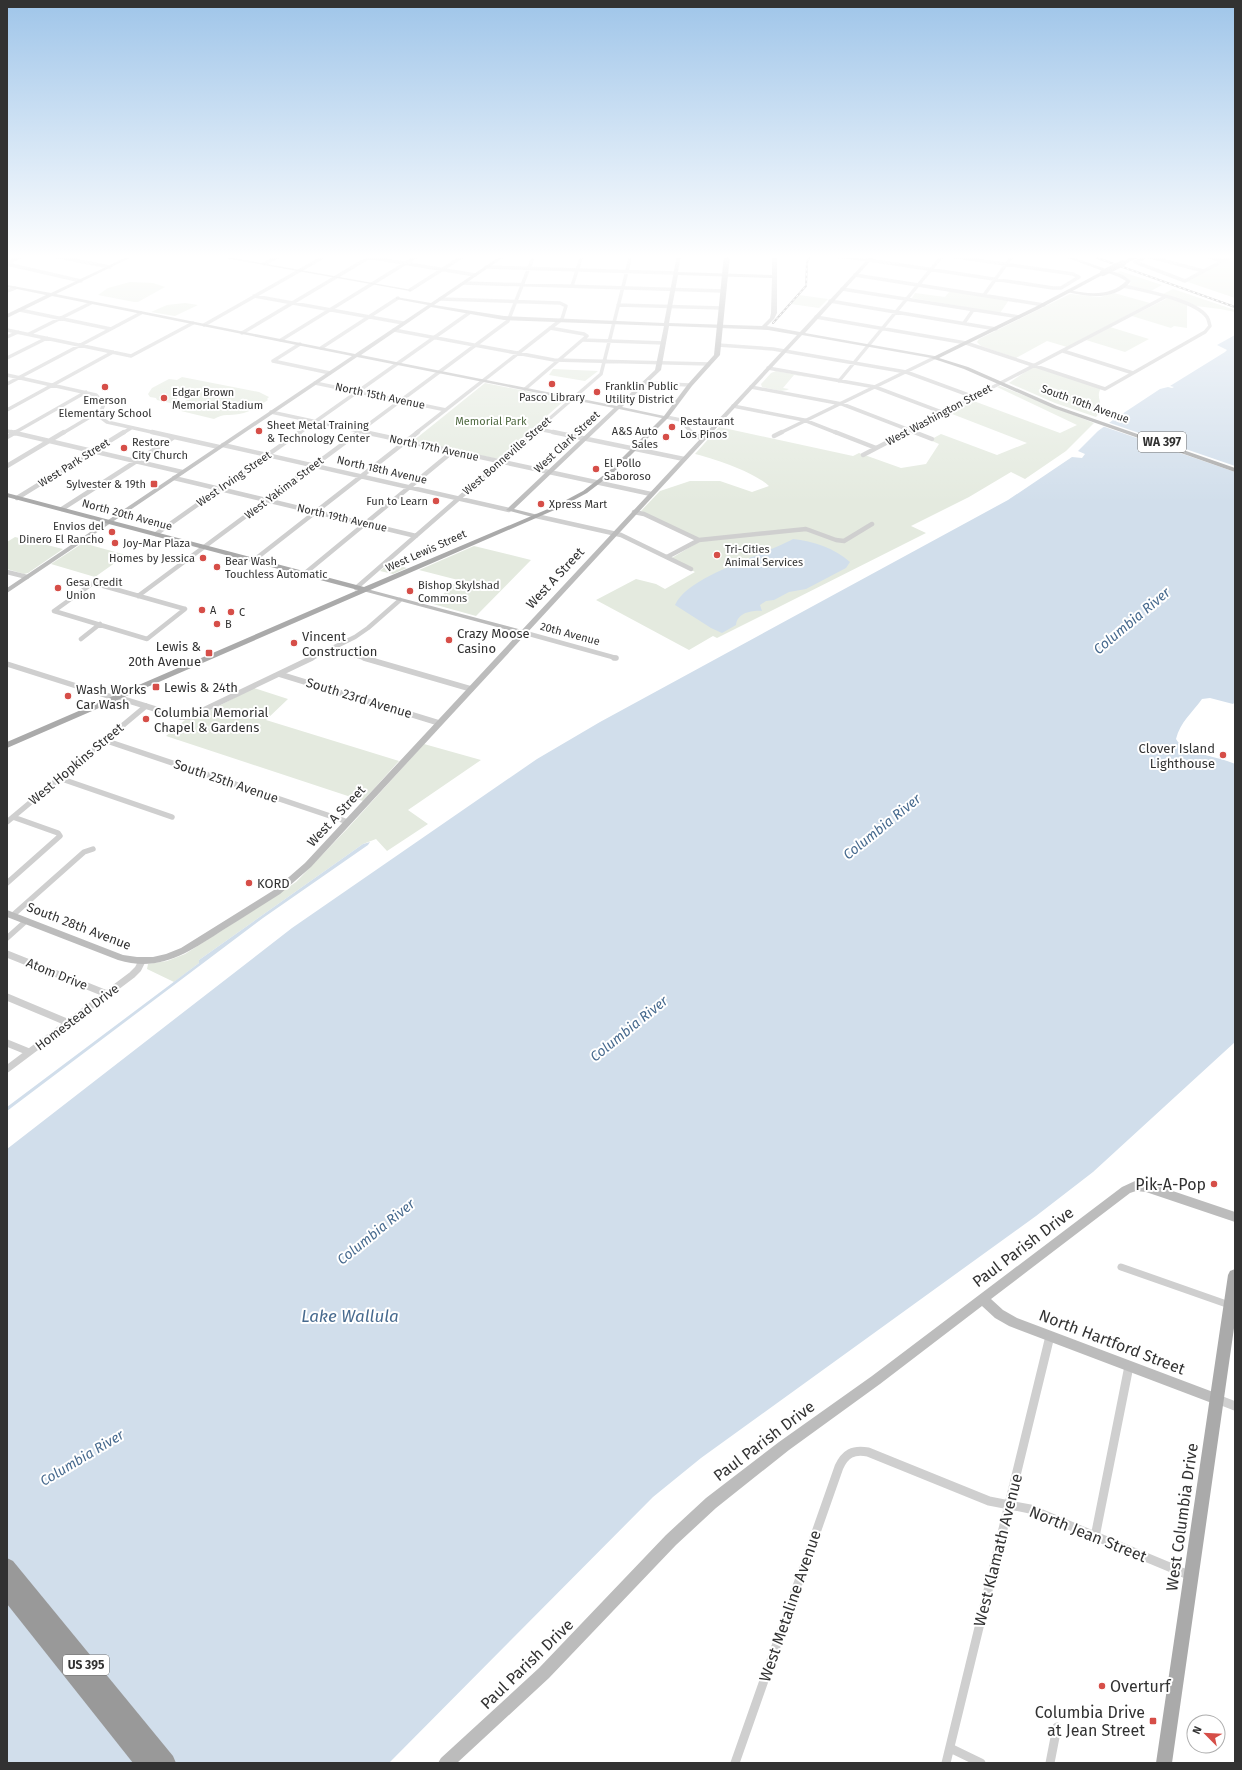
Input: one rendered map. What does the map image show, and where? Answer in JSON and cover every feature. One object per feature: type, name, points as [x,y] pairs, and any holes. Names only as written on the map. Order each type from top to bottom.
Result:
[{"type":"highway","name":"US 395","points":[[7,1567],[166,1763]]},
{"type":"highway","name":"US 395","points":[[7,1589],[146,1763]]},
{"type":"main road","name":"West Lewis Street","points":[[7,746],[567,502],[598,483],[666,416],[690,385],[717,356],[719,338]]},
{"type":"main road","points":[[934,357],[977,338]]},
{"type":"main road","name":"South 10th Avenue","points":[[934,357],[1001,383],[1044,403],[1234,468]]},
{"type":"main road","name":"North 20th Avenue","points":[[7,495],[110,521],[356,588]]},
{"type":"main road","name":"20th Avenue","points":[[356,588],[365,590]]},
{"type":"main road","name":"West Columbia Drive","points":[[1164,1763],[1217,1399],[1233,1306],[1235,1275]]},
{"type":"street","points":[[7,358],[46,338],[133,355],[166,338]]},
{"type":"street","points":[[7,384],[94,338]]},
{"type":"street","points":[[269,338],[666,416],[682,420],[694,435],[702,440]]},
{"type":"street","points":[[281,340],[285,338]]},
{"type":"street","points":[[321,348],[337,338]]},
{"type":"street","points":[[7,591],[382,338]]},
{"type":"street","name":"West Irving Street","points":[[156,534],[433,338]]},
{"type":"street","points":[[437,338],[560,360],[709,364]]},
{"type":"street","name":"West Yakima Street","points":[[138,596],[485,338]]},
{"type":"street","points":[[254,560],[537,338]]},
{"type":"street","points":[[525,389],[585,338]]},
{"type":"street","name":"West Bonneville Street","points":[[356,588],[600,374],[611,338]]},
{"type":"street","name":"West Clark Street","points":[[509,510],[658,370],[665,338]]},
{"type":"street","name":"West A Street","points":[[142,961],[156,960],[179,953],[277,892],[303,871],[522,632],[797,338]]},
{"type":"street","name":"South 10th Avenue","points":[[823,338],[934,357]]},
{"type":"street","points":[[839,381],[875,338]]},
{"type":"street","points":[[936,338],[966,343],[1105,389],[1193,338]]},
{"type":"street","name":"West Washington Street","points":[[863,455],[1088,338]]},
{"type":"street","points":[[583,340],[664,343]]},
{"type":"street","name":"North 15th Avenue","points":[[300,344],[273,361],[330,373]]},
{"type":"street","points":[[718,345],[756,346],[785,350],[906,372],[974,397]]},
{"type":"street","points":[[1062,351],[1133,373]]},
{"type":"street","points":[[7,410],[113,352]]},
{"type":"street","points":[[774,436],[842,404],[934,357]]},
{"type":"street","points":[[768,368],[875,387],[944,413]]},
{"type":"street","points":[[7,375],[96,395],[102,400],[104,406],[100,411],[7,466]]},
{"type":"street","name":"North 15th Avenue","points":[[315,383],[446,410]]},
{"type":"street","points":[[645,383],[690,385]]},
{"type":"street","points":[[751,387],[842,404],[932,439]]},
{"type":"street","points":[[7,437],[86,392]]},
{"type":"street","points":[[733,406],[807,421],[876,448]]},
{"type":"street","name":"North 18th Avenue","points":[[100,411],[99,416],[104,421],[131,428],[268,455],[536,516]]},
{"type":"street","name":"North 17th Avenue","points":[[271,412],[651,494]]},
{"type":"street","name":"West Park Street","points":[[17,498],[131,428]]},
{"type":"street","points":[[538,429],[684,459]]},
{"type":"street","points":[[7,431],[182,472]]},
{"type":"street","points":[[62,509],[174,437]]},
{"type":"street","points":[[304,574],[452,452]]},
{"type":"street","name":"North 19th Avenue","points":[[174,478],[416,536]]},
{"type":"street","points":[[634,512],[656,519],[699,540]]},
{"type":"street","points":[[536,516],[621,535],[691,569]]},
{"type":"street","points":[[667,557],[699,540],[806,529],[836,540],[844,541],[872,524]]},
{"type":"street","points":[[7,572],[27,577]]},
{"type":"street","points":[[93,583],[138,596],[185,610],[147,639],[54,611],[93,583]]},
{"type":"street","name":"20th Avenue","points":[[365,590],[616,658]]},
{"type":"street","points":[[7,664],[108,696],[186,717],[194,715],[279,674],[364,631],[400,600]]},
{"type":"street","points":[[81,639],[100,624]]},
{"type":"street","points":[[332,648],[471,689]]},
{"type":"street","name":"South 23rd Avenue","points":[[279,674],[439,723]]},
{"type":"street","name":"West Hopkins Street","points":[[7,822],[146,706]]},
{"type":"street","name":"South 25th Avenue","points":[[104,740],[348,822]]},
{"type":"street","points":[[59,778],[172,817]]},
{"type":"street","points":[[7,883],[60,835],[13,817]]},
{"type":"street","points":[[10,914],[84,852],[93,849]]},
{"type":"street","name":"South 28th Avenue","points":[[10,914],[121,958],[142,961]]},
{"type":"street","points":[[7,938],[26,921]]},
{"type":"street","name":"Atom Drive","points":[[7,954],[107,994]]},
{"type":"street","name":"Homestead Drive","points":[[7,1068],[135,972],[142,961]]},
{"type":"street","points":[[7,997],[69,1023]]},
{"type":"street","points":[[7,1043],[29,1052]]},
{"type":"street","name":"Paul Parish Drive","points":[[446,1763],[548,1669],[670,1540],[701,1511],[784,1446],[864,1389],[1126,1190],[1135,1186],[1146,1187],[1235,1217]]},
{"type":"street","points":[[1121,1267],[1233,1306]]},
{"type":"street","name":"North Hartford Street","points":[[983,1299],[1008,1320],[1235,1406]]},
{"type":"street","name":"West Klamath Avenue","points":[[946,1763],[1050,1336]]},
{"type":"street","points":[[1095,1536],[1129,1366]]},
{"type":"street","name":"North Jean Street","points":[[849,1452],[860,1450],[868,1452],[989,1501],[1030,1509],[1191,1576]]},
{"type":"street","name":"West Metaline Avenue","points":[[736,1763],[842,1459],[849,1452]]},
{"type":"street","points":[[1050,1763],[1058,1726]]},
{"type":"street","points":[[950,1748],[982,1763]]},
{"type":"green space","points":[[982,338],[1085,338],[1067,347],[1047,341],[1016,358],[981,346],[977,342]]},
{"type":"green space","points":[[1090,338],[1144,338],[1149,339],[1125,352],[1086,340]]},
{"type":"green space","points":[[1035,367],[1101,388],[1099,395],[1101,405],[1099,413],[1096,417],[1055,403],[1009,383]]},
{"type":"green space","points":[[553,369],[598,371],[585,381],[549,375]]},
{"type":"green space","points":[[776,371],[815,378],[794,375],[783,388],[789,389],[787,390],[781,391],[762,387],[761,384],[771,373]]},
{"type":"green space","points":[[182,377],[259,392],[269,397],[267,399],[268,400],[247,412],[235,415],[224,415],[214,419],[181,411],[188,407],[157,400],[156,398],[150,397],[148,394],[152,388],[169,379],[177,380]],"holes":[[[193,389],[203,390],[184,402],[177,399],[178,395]]]},
{"type":"green space","name":"Memorial Park","points":[[485,383],[566,399],[498,459],[413,441]]},
{"type":"green space","points":[[1000,386],[1094,423],[1066,451],[1025,479],[1011,472],[969,497],[911,526],[926,533],[717,638],[713,636],[689,650],[596,600],[636,579],[656,584],[665,589],[695,572],[670,559],[702,540],[641,511],[660,491],[690,481],[720,481],[752,492],[769,486],[745,471],[723,462],[695,454],[719,427],[853,456],[859,453],[901,468],[926,464],[939,444],[930,440],[941,434],[997,455],[1027,443],[947,412],[971,400],[1060,433],[1077,425],[997,387]]},
{"type":"green space","points":[[15,537],[63,549],[28,573],[24,574],[7,569],[7,542]]},
{"type":"green space","points":[[83,543],[126,555],[95,577],[51,564]]},
{"type":"green space","points":[[474,546],[531,560],[476,616],[433,604],[458,580],[419,570]]},
{"type":"green space","points":[[389,563],[407,568],[393,574],[380,571]]},
{"type":"green space","points":[[254,688],[288,699],[266,720],[399,761],[363,801],[166,736],[185,720],[193,719]]},
{"type":"green space","points":[[424,744],[481,760],[408,810],[428,824],[387,851],[376,839],[363,844],[199,960],[199,963],[174,982],[147,969],[148,964],[167,961],[185,954],[296,882],[348,828]]},
{"type":"water","name":"Lake Wallula","points":[[1230,338],[1235,338],[1235,702],[1233,704],[1210,698],[1202,699],[1180,727],[1176,739],[1186,748],[1235,764],[1235,1042],[1093,1172],[1036,1216],[701,1458],[653,1497],[389,1763],[7,1763],[7,1149],[292,928],[537,759],[600,722],[1008,500],[1072,457],[1082,458],[1085,454],[1078,451],[1098,431],[1160,389],[1174,387],[1170,386],[1227,350],[1217,345]]},
{"type":"water","points":[[793,539],[808,541],[823,546],[844,557],[850,562],[846,568],[806,589],[789,592],[774,600],[766,601],[760,605],[762,611],[754,611],[742,615],[737,621],[736,625],[722,633],[711,628],[675,605],[683,594],[695,584],[710,575]]},
{"type":"water","points":[[370,842],[368,845],[263,918],[7,1111],[7,1107],[199,963],[199,960],[363,844]]},
{"type":"pier","points":[[1107,422],[1235,466],[1235,472],[1102,426]]},
{"type":"place","name":"Pasco Library","points":[[552,384]]},
{"type":"place","name":"Emerson Elementary School","points":[[105,387]]},
{"type":"place","name":"Franklin Public Utility District","points":[[597,392]]},
{"type":"place","name":"Edgar Brown Memorial Stadium","points":[[164,398]]},
{"type":"place","name":"Restaurant Los Pinos","points":[[672,427]]},
{"type":"place","name":"Sheet Metal Training & Technology Center","points":[[259,431]]},
{"type":"place","name":"A&S Auto Sales","points":[[666,437]]},
{"type":"place","name":"Restore City Church","points":[[124,448]]},
{"type":"place","name":"El Pollo Saboroso","points":[[596,469]]},
{"type":"place","name":"Sylvester & 19th","points":[[154,484]]},
{"type":"place","name":"Fun to Learn","points":[[436,501]]},
{"type":"place","name":"Xpress Mart","points":[[541,504]]},
{"type":"place","name":"Envios del Dinero El Rancho","points":[[112,532]]},
{"type":"place","name":"Joy-Mar Plaza","points":[[115,543]]},
{"type":"place","name":"Tri-Cities Animal Services","points":[[717,555]]},
{"type":"place","name":"Homes by Jessica","points":[[203,558]]},
{"type":"place","name":"Bear Wash Touchless Automatic","points":[[217,567]]},
{"type":"place","name":"Gesa Credit Union","points":[[58,588]]},
{"type":"place","name":"Bishop Skylshad Commons","points":[[410,591]]},
{"type":"place","name":"A","points":[[202,610]]},
{"type":"place","name":"C","points":[[231,612]]},
{"type":"place","name":"B","points":[[217,624]]},
{"type":"place","name":"Crazy Moose Casino","points":[[449,640]]},
{"type":"place","name":"Vincent Construction","points":[[294,643]]},
{"type":"place","name":"Lewis & 20th Avenue","points":[[209,653]]},
{"type":"place","name":"Lewis & 24th","points":[[156,687]]},
{"type":"place","name":"Wash Works Car Wash","points":[[68,696]]},
{"type":"place","name":"Columbia Memorial Chapel & Gardens","points":[[146,719]]},
{"type":"place","name":"Clover Island Lighthouse","points":[[1223,755]]},
{"type":"place","name":"KORD","points":[[249,883]]},
{"type":"place","name":"Pik-A-Pop","points":[[1214,1184]]},
{"type":"place","name":"Overturf","points":[[1102,1686]]},
{"type":"place","name":"Columbia Drive at Jean Street","points":[[1153,1721]]},
{"type":"water label","name":"Columbia River","points":[[1132,621]]},
{"type":"water label","name":"Columbia River","points":[[882,827]]},
{"type":"water label","name":"Columbia River","points":[[629,1029]]},
{"type":"water label","name":"Columbia River","points":[[376,1232]]},
{"type":"water label","name":"Columbia River","points":[[82,1458]]}]
